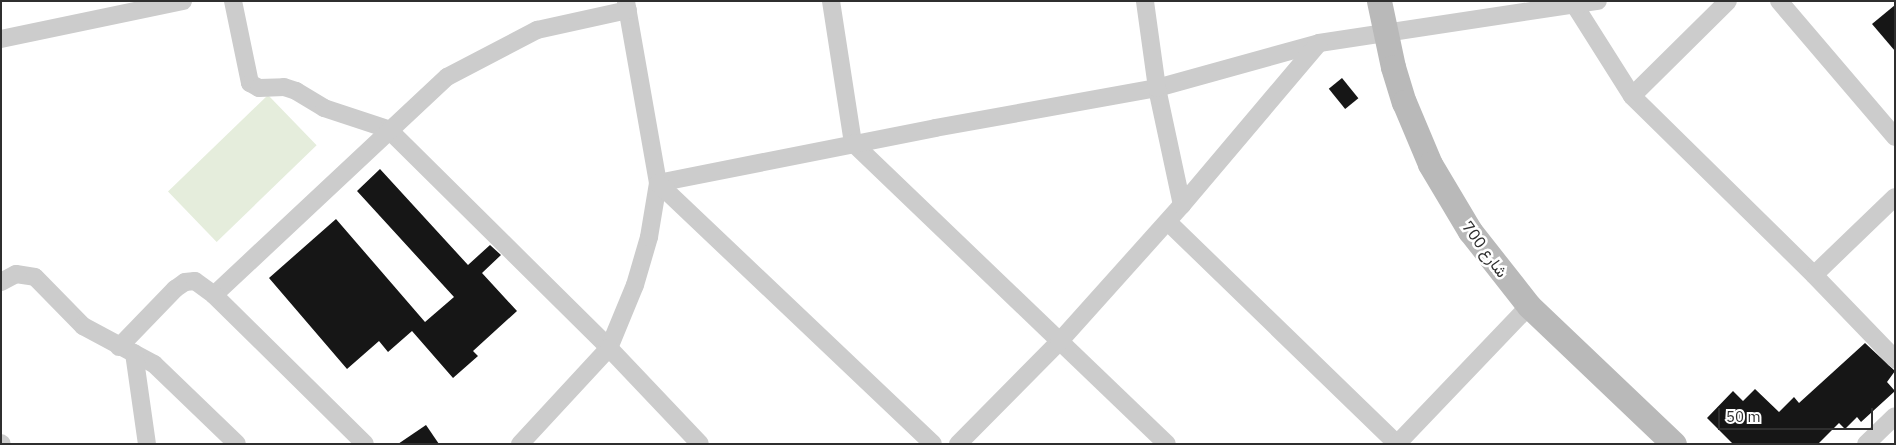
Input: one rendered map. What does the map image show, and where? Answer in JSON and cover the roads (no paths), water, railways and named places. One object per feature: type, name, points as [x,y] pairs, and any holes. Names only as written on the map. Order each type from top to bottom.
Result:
[{"type":"main road","name":"شارع 700","points":[[1379,1],[1384,32],[1404,102],[1430,164],[1470,231],[1528,306],[1674,444]]},
{"type":"street","points":[[1,39],[183,1]]},
{"type":"street","points":[[233,1],[250,83],[260,88],[284,87],[296,91],[324,108],[388,130],[609,348],[700,444]]},
{"type":"street","points":[[831,1],[853,143],[1058,342],[1167,444]]},
{"type":"street","points":[[1145,1],[1157,88],[1182,205]]},
{"type":"street","points":[[658,183],[853,143],[1157,88],[1319,43],[1598,1]]},
{"type":"street","points":[[1632,96],[1728,1]]},
{"type":"street","points":[[1779,1],[1895,136]]},
{"type":"street","points":[[1572,4],[1632,96],[1814,275],[1895,359]]},
{"type":"street","points":[[214,295],[388,130],[447,77],[505,44],[558,24],[627,6],[658,183],[649,237],[635,285],[609,348],[520,444]]},
{"type":"street","points":[[958,444],[1058,342],[1168,222],[1319,43]]},
{"type":"street","points":[[658,183],[933,444]]},
{"type":"street","points":[[1814,275],[1895,196]]},
{"type":"street","points":[[1168,222],[1397,444],[1528,306]]},
{"type":"street","points":[[1,282],[16,274],[36,277],[82,326],[154,364],[236,444]]},
{"type":"street","points":[[147,444],[127,350],[151,311],[185,282],[194,281],[214,295],[365,444]]},
{"type":"street","points":[[1866,444],[1895,416]]}]
